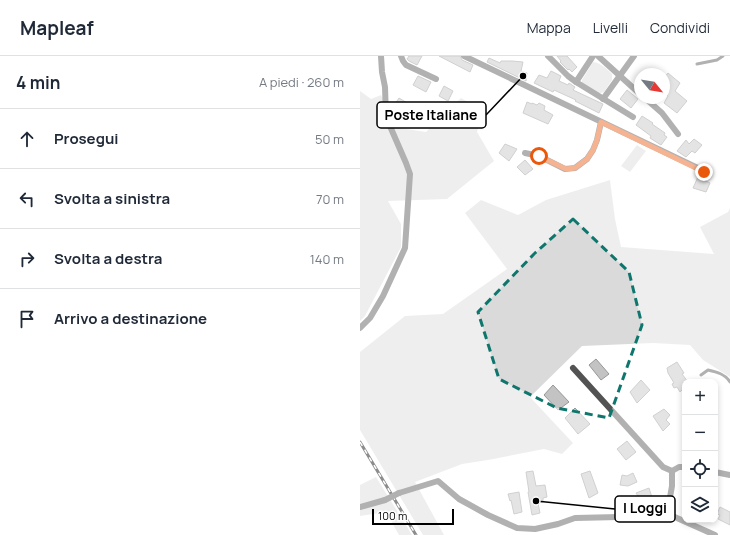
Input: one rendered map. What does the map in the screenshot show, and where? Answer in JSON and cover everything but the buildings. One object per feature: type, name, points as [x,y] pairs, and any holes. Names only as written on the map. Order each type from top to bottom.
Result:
[{"type":"street","points":[[360,328],[370,318],[383,296],[405,248],[410,174],[386,117],[385,87],[381,56]]},
{"type":"street","points":[[401,56],[406,65],[436,79]]},
{"type":"street","points":[[464,56],[704,172]]},
{"type":"street","points":[[548,56],[576,82],[603,100],[633,117]]},
{"type":"street","points":[[576,82],[593,56]]},
{"type":"street","points":[[598,56],[634,89]]},
{"type":"street","points":[[603,100],[634,56]]},
{"type":"street","points":[[652,104],[662,113],[678,134]]},
{"type":"street","points":[[525,153],[539,156],[566,169],[575,168],[587,159],[593,150],[601,122]]},
{"type":"street","points":[[573,368],[663,467],[672,471]]},
{"type":"street","points":[[672,471],[682,467]]},
{"type":"street","points":[[668,514],[672,486],[672,471]]},
{"type":"street","points":[[718,473],[730,475]]},
{"type":"street","points":[[360,507],[438,481],[459,499],[488,515],[517,528],[536,532],[576,518],[663,516],[668,514],[715,535]]},
{"type":"lane","points":[[697,64],[717,60],[723,56]]},
{"type":"lane","points":[[701,375],[708,370],[720,373],[730,382]]},
{"type":"highlighted area","points":[[573,219],[629,272],[642,325],[609,418],[557,408],[499,379],[478,312],[534,254]]},
{"type":"shaded area","points":[[593,62],[606,68],[612,74],[612,80],[604,92],[601,93],[597,93],[582,83],[582,80]]},
{"type":"shaded area","points":[[360,91],[371,99],[381,95],[400,128],[426,132],[461,98],[483,111],[477,132],[494,161],[447,199],[388,201],[401,224],[401,247],[365,316],[360,321]]},
{"type":"shaded area","points":[[637,145],[646,151],[630,172],[621,166]]},
{"type":"shaded area","points":[[610,180],[615,219],[621,247],[714,254],[700,227],[728,212],[730,208],[730,377],[703,360],[690,345],[653,343],[582,346],[530,397],[573,443],[562,454],[544,449],[462,464],[415,482],[444,535],[423,535],[360,430],[360,352],[405,316],[443,314],[507,269],[465,213],[481,200],[518,215],[546,200]]},
{"type":"shaded area","points":[[376,477],[412,535],[399,535],[386,512],[360,516],[360,485]]},
{"type":"railway","points":[[360,442],[416,535]]},
{"type":"place","name":"Poste Italiane","points":[[523,76]]},
{"type":"place","name":"I Loggi","points":[[536,501]]},
{"type":"route","points":[[539,156],[566,169],[575,168],[587,159],[593,150],[601,122],[704,172]]}]
